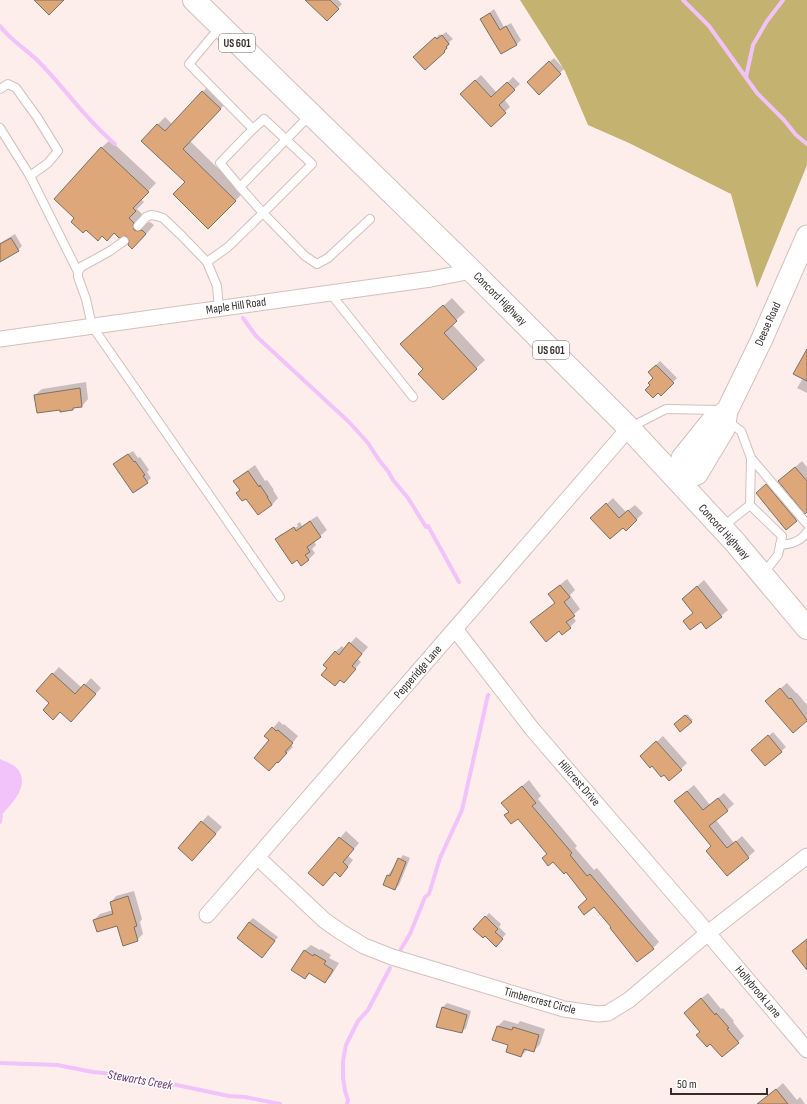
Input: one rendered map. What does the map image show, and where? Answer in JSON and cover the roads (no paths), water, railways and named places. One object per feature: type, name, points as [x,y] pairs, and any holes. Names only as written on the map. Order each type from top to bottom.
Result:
[{"type":"highway","name":"Concord Highway","points":[[194,0],[472,271],[629,428],[721,528],[807,628]]},
{"type":"street","name":"Deese Road","points":[[679,481],[697,474],[724,429],[726,415],[807,236]]},
{"type":"street","name":"Maple Hill Road","points":[[0,339],[431,279],[472,271]]},
{"type":"street","name":"Pepperidge Lane","points":[[207,915],[629,428]]},
{"type":"street","name":"Hillcrest Drive","points":[[455,629],[533,730],[708,934]]},
{"type":"street","name":"Timbercrest Circle","points":[[257,857],[324,920],[364,946],[392,957],[564,1009],[598,1014],[608,1013],[629,1000],[708,934],[807,856]]},
{"type":"street","name":"Hollybrook Lane","points":[[708,934],[807,1050]]},
{"type":"lane","points":[[221,26],[189,64],[253,129]]},
{"type":"lane","points":[[0,89],[8,84],[16,88],[37,117],[58,151],[48,163],[30,176]]},
{"type":"lane","points":[[240,187],[311,115]]},
{"type":"lane","points":[[207,262],[228,247],[263,213],[312,164],[264,119],[220,164],[263,213],[304,256],[317,264],[328,258],[370,219]]},
{"type":"lane","points":[[0,128],[30,176],[78,272],[78,277],[86,299],[92,326],[280,597]]},
{"type":"lane","points":[[138,226],[146,217],[151,215],[163,218],[207,262],[217,286],[220,308]]},
{"type":"lane","points":[[78,272],[81,267],[110,252],[124,241]]},
{"type":"lane","points":[[330,293],[413,397]]},
{"type":"lane","points":[[629,428],[666,409],[726,415],[742,431],[751,458],[750,505],[782,536],[778,555],[762,575]]},
{"type":"lane","points":[[751,458],[807,524]]},
{"type":"lane","points":[[721,528],[750,505]]},
{"type":"lane","points":[[780,545],[794,543],[805,536],[807,532]]},
{"type":"waterway","points":[[683,0],[709,26],[757,93],[784,120],[796,135],[807,144]]},
{"type":"waterway","points":[[746,77],[753,45],[767,21],[783,0]]},
{"type":"waterway","points":[[0,26],[8,36],[38,61],[94,124],[115,144]]},
{"type":"waterway","points":[[243,318],[256,336],[349,422],[368,443],[393,480],[408,498],[426,527],[428,526],[459,582]]},
{"type":"waterway","points":[[401,949],[410,934],[425,897],[429,894],[440,858],[462,810],[488,695]]},
{"type":"waterway","points":[[0,822],[1,816]]},
{"type":"waterway","points":[[347,1104],[348,1100],[343,1078],[343,1061],[346,1045],[358,1021],[368,1010],[390,968]]},
{"type":"waterway","name":"Stewarts Creek","points":[[0,1063],[57,1065],[280,1104]]}]
